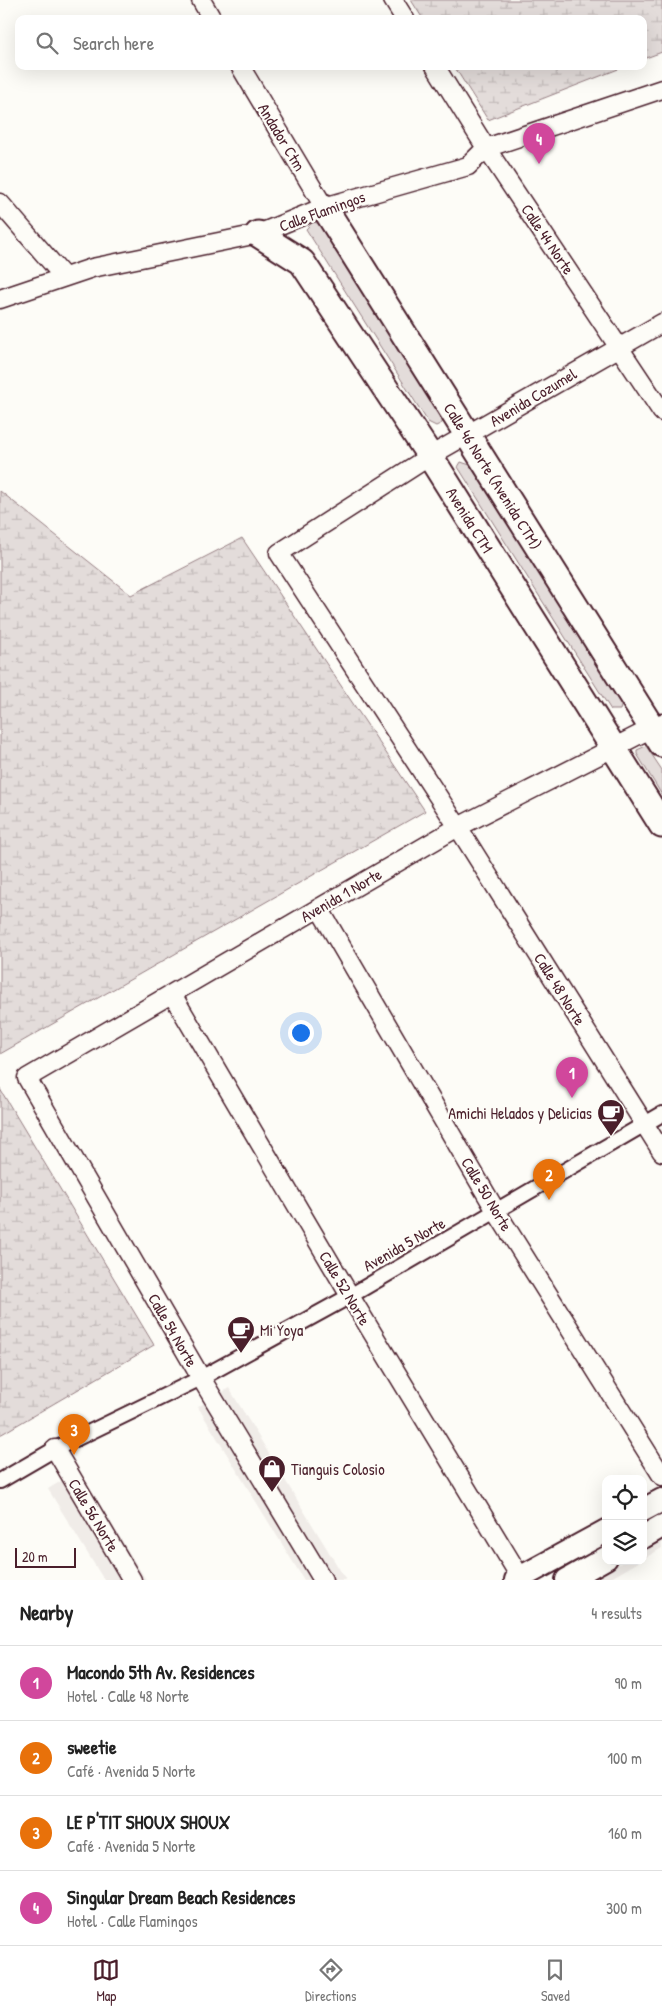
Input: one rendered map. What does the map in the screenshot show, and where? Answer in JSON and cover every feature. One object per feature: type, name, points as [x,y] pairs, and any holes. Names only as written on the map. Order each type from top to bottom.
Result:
[{"type":"main road","name":"Calle 46 Norte (Avenida CTM)","points":[[324,207],[468,436],[659,732]]},
{"type":"main road","name":"Avenida CTM","points":[[258,234],[302,262],[430,456],[662,825]]},
{"type":"street","points":[[201,0],[210,15]]},
{"type":"street","points":[[393,0],[402,15]]},
{"type":"street","name":"Andador Ctm","points":[[242,70],[324,207]]},
{"type":"street","name":"Calle 44 Norte","points":[[437,70],[486,148],[620,346],[662,412]]},
{"type":"street","name":"Calle Flamingos","points":[[0,299],[92,268],[258,234],[324,207],[468,166],[486,148],[662,90]]},
{"type":"street","points":[[0,203],[64,277]]},
{"type":"street","name":"Avenida Cozumel","points":[[278,553],[430,456],[468,436],[662,323]]},
{"type":"street","name":"Calle 48 Norte","points":[[278,553],[458,827],[662,1152]]},
{"type":"street","name":"Avenida 1 Norte","points":[[27,1078],[458,827],[614,749],[659,732]]},
{"type":"street","name":"Calle 50 Norte","points":[[319,908],[496,1211],[662,1476]]},
{"type":"street","name":"Calle 52 Norte","points":[[172,994],[520,1579]]},
{"type":"street","name":"Calle 54 Norte","points":[[27,1078],[201,1378],[323,1580]]},
{"type":"street","name":"Avenida 5 Norte","points":[[0,1481],[55,1449],[201,1378],[350,1296],[662,1114]]},
{"type":"street","name":"Calle 56 Norte","points":[[55,1449],[132,1580]]},
{"type":"street","points":[[647,1508],[662,1500]]},
{"type":"street","points":[[647,1535],[662,1526]]},
{"type":"street","points":[[520,1579],[602,1533]]},
{"type":"street","points":[[567,1580],[602,1560]]},
{"type":"shaded area","name":"Tianguis Colosio","points":[[229,1388],[346,1580],[304,1580],[198,1407]]},
{"type":"shaded area","points":[[79,1470],[146,1580],[104,1580],[48,1489]]},
{"type":"shaded area","points":[[662,1539],[662,1548],[647,1557],[647,1548]]},
{"type":"shaded area","points":[[617,1565],[633,1565],[608,1580],[592,1580]]},
{"type":"green space","points":[[411,0],[662,0],[662,52],[647,58],[647,15],[420,15]]},
{"type":"green space","points":[[457,70],[616,70],[488,120]]},
{"type":"green space","points":[[313,222],[321,224],[444,415],[442,423],[436,426],[428,422],[306,229]]},
{"type":"green space","points":[[461,462],[470,465],[622,703],[620,710],[611,710],[458,467]]},
{"type":"green space","points":[[0,491],[131,595],[242,538],[425,811],[0,1054]]},
{"type":"green space","points":[[646,746],[662,770],[662,795],[637,754],[637,750]]},
{"type":"green space","points":[[0,1089],[154,1345],[0,1435]]},
{"type":"place","name":"Singular Dream Beach Residences","points":[[539,164]]},
{"type":"place","name":"Macondo 5th Av. Residences","points":[[572,1098]]},
{"type":"place","name":"Amichi Helados y Delicias","points":[[611,1137]]},
{"type":"place","name":"sweetie","points":[[549,1200]]},
{"type":"place","name":"Mi Yoya","points":[[241,1354]]},
{"type":"place","name":"LE P'TIT SHOUX SHOUX","points":[[74,1455]]},
{"type":"place","name":"Tianguis Colosio","points":[[272,1493]]}]
